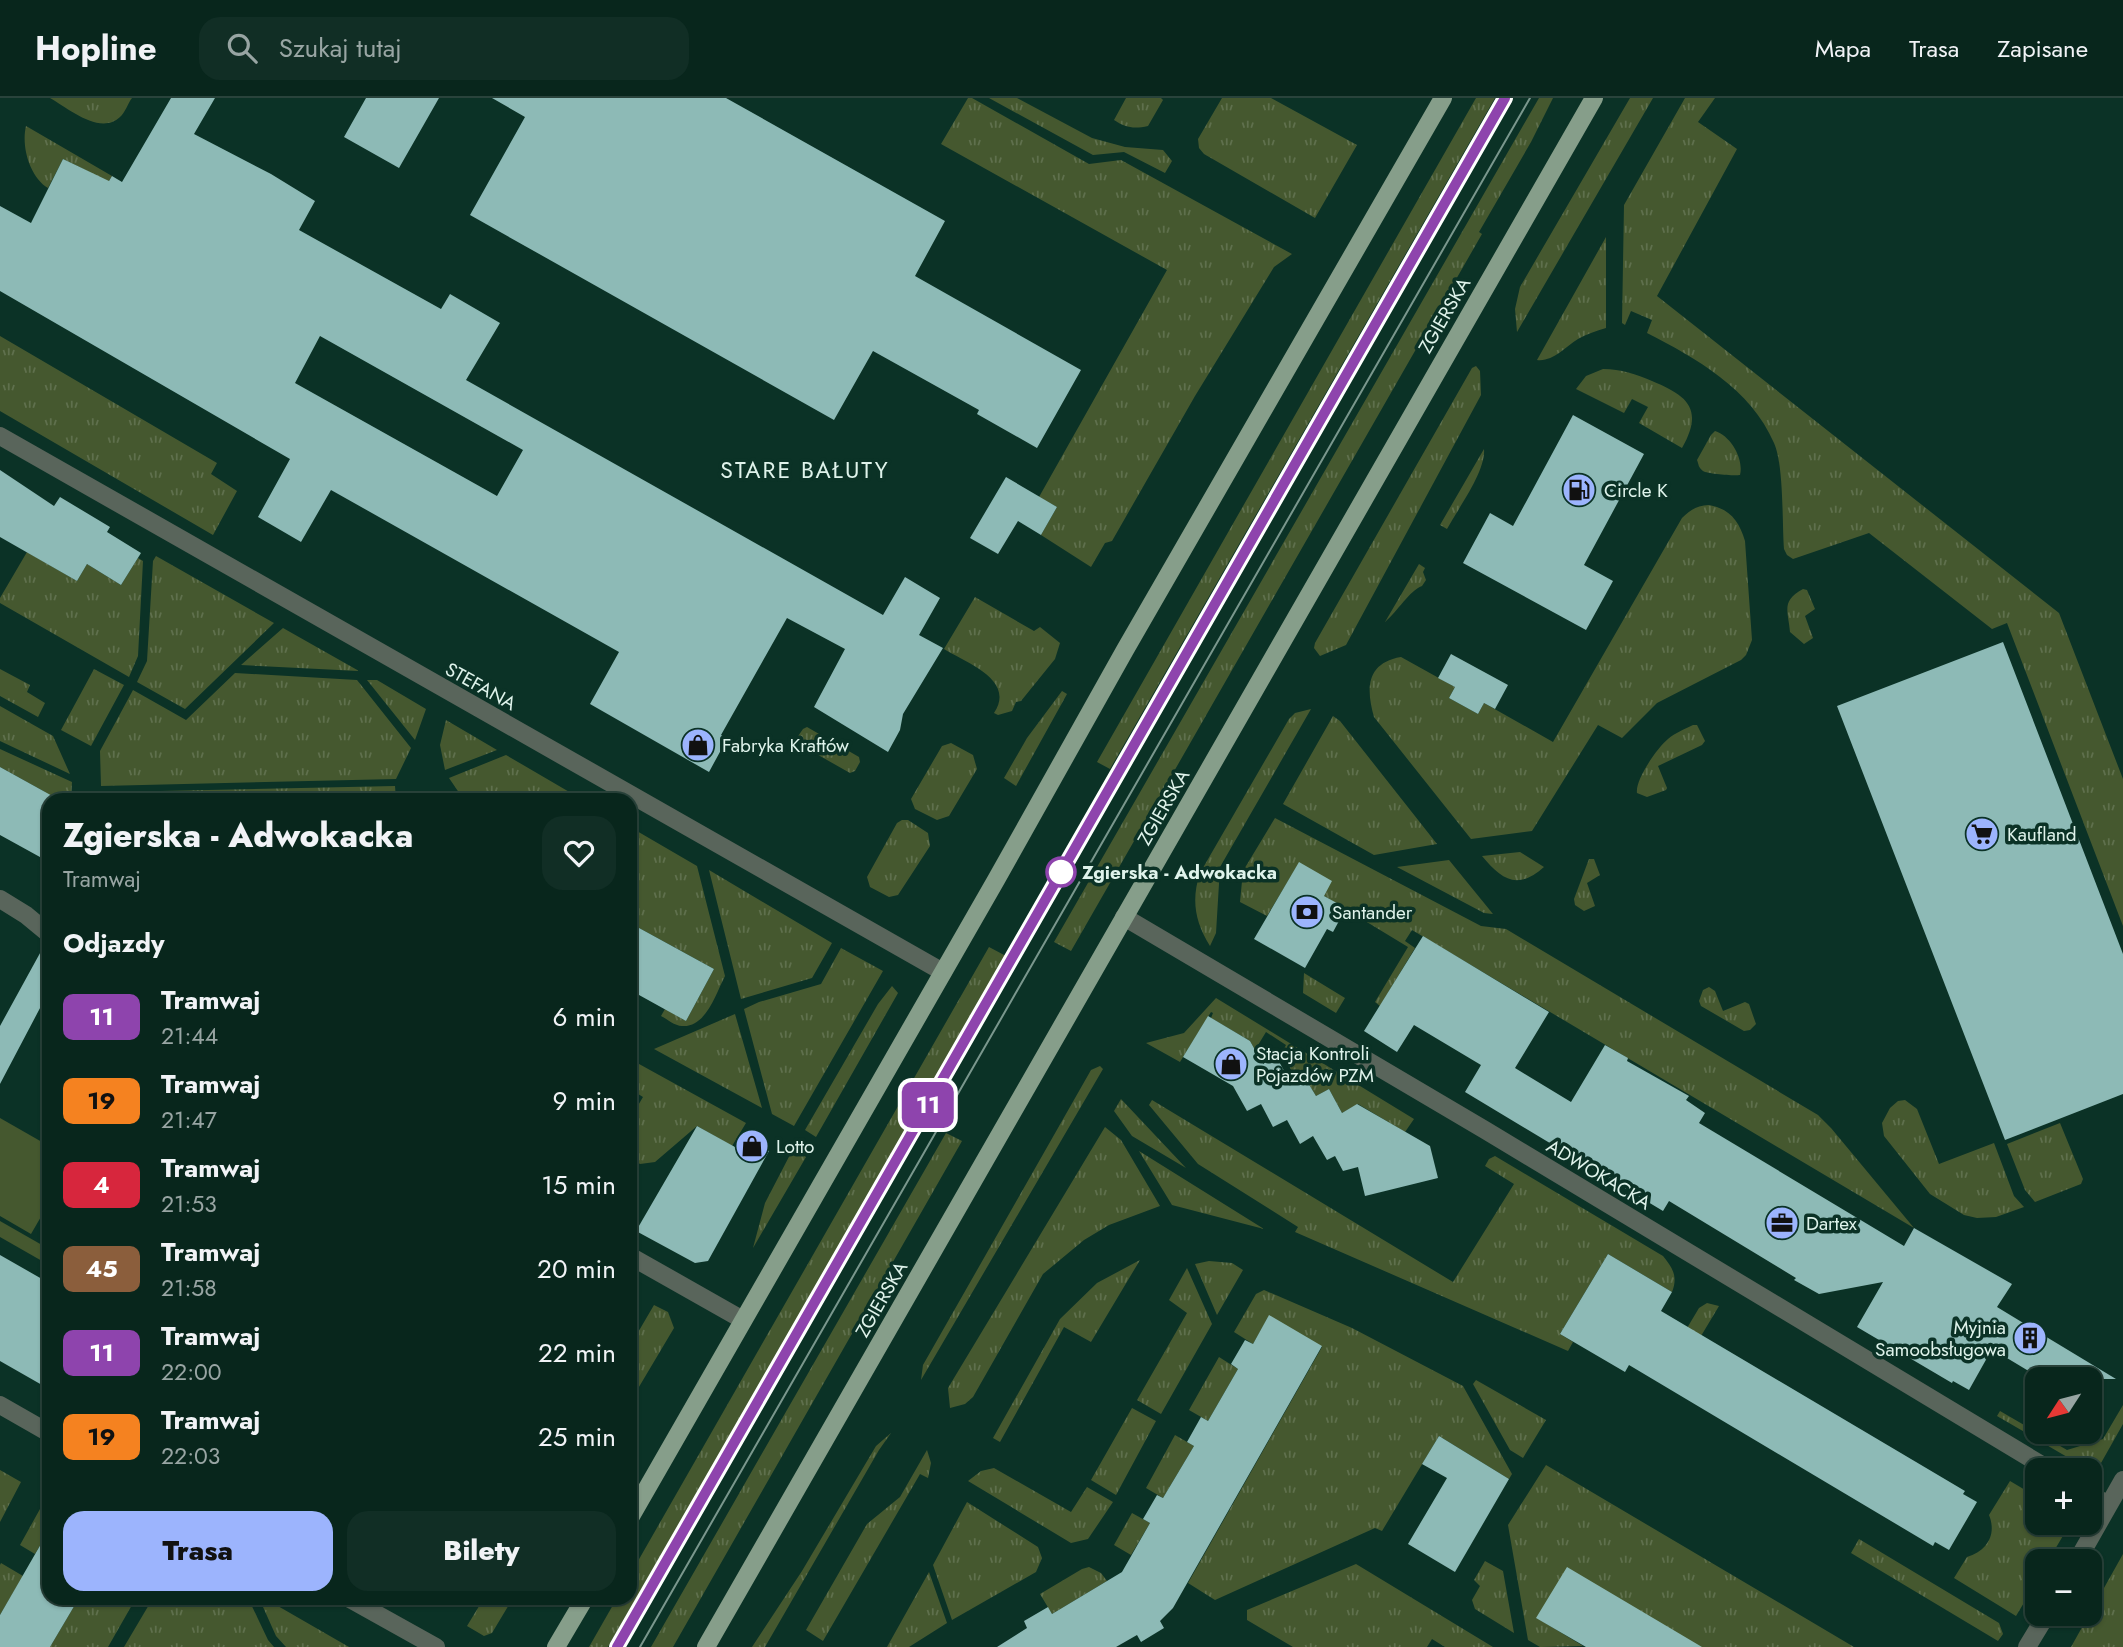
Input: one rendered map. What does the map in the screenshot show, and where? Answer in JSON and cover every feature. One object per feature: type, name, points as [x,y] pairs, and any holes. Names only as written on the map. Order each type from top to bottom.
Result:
[{"type":"main road","points":[[637,1506],[1443,98]]},
{"type":"main road","name":"ZGIERSKA","points":[[706,1647],[1594,98]]},
{"type":"main road","points":[[556,1647],[580,1605]]},
{"type":"street","name":"STEFANA","points":[[0,436],[628,793]]},
{"type":"street","name":"STEFANA","points":[[637,798],[943,972]]},
{"type":"street","points":[[0,899],[42,928]]},
{"type":"street","name":"ADWOKACKA","points":[[1124,917],[1485,1130],[2030,1458]]},
{"type":"street","points":[[637,1260],[743,1320]]},
{"type":"street","points":[[0,1405],[42,1429]]},
{"type":"street","points":[[2084,1549],[2123,1480]]},
{"type":"street","points":[[2102,1501],[2108,1505]]},
{"type":"street","points":[[361,1605],[436,1647]]},
{"type":"street","points":[[2028,1647],[2040,1626]]},
{"type":"green space","points":[[50,98],[132,98],[120,117],[103,123],[84,118]]},
{"type":"green space","points":[[968,98],[1089,164],[1121,160],[1292,254],[1274,267],[1195,396],[1112,541],[1105,543],[1091,567],[1041,535],[1057,507],[1039,497],[1167,270],[941,144]]},
{"type":"green space","points":[[989,98],[1017,98],[1092,138],[1125,147],[1163,150],[1172,161],[1165,173],[1124,152],[1093,155]]},
{"type":"green space","points":[[1126,98],[1163,100],[1148,126],[1134,128],[1114,120]]},
{"type":"green space","points":[[1222,98],[1271,98],[1357,145],[1315,218],[1204,154],[1199,148],[1198,139]]},
{"type":"green space","points":[[1476,98],[1495,98],[1110,769],[1097,762]]},
{"type":"green space","points":[[1539,98],[1553,98],[1479,232],[1482,234],[1071,951],[1054,942]]},
{"type":"green space","points":[[1630,98],[1653,98],[1517,332],[1515,309],[1520,287]]},
{"type":"green space","points":[[1685,98],[1715,98],[1698,122],[1737,149],[1657,296],[2059,613],[2123,779],[2123,926],[2007,623],[1992,629],[1869,533],[1793,559],[1787,555],[1784,549],[1780,465],[1774,443],[1764,424],[1737,391],[1720,377],[1647,333],[1652,320],[1631,311],[1625,325],[1622,323],[1624,205]]},
{"type":"green space","points":[[26,126],[112,176],[92,208],[89,172],[63,159],[48,188],[36,177],[26,152]]},
{"type":"green space","points":[[1606,237],[1606,328],[1578,339],[1548,359],[1537,360]]},
{"type":"green space","points":[[0,336],[217,463],[211,474],[237,491],[213,535],[0,411]]},
{"type":"green space","points":[[1476,366],[1480,371],[1481,395],[1346,645],[1320,656],[1314,648],[1315,643],[1472,368]]},
{"type":"green space","points":[[1603,369],[1640,376],[1675,392],[1683,399],[1692,414],[1692,423],[1682,448],[1639,423],[1648,407],[1632,399],[1624,413],[1576,389],[1586,376]]},
{"type":"green space","points":[[1715,431],[1726,438],[1735,449],[1740,462],[1740,475],[1710,473],[1699,467],[1697,460]]},
{"type":"green space","points":[[1484,449],[1476,479],[1447,529],[1440,525]]},
{"type":"green space","points":[[1709,505],[1733,517],[1745,541],[1752,640],[1746,655],[1657,703],[1622,738],[1598,725],[1532,831],[1471,839],[1374,717],[1370,687],[1375,671],[1389,660],[1401,657],[1455,687],[1449,698],[1478,714],[1484,703],[1553,742],[1682,518],[1694,508]]},
{"type":"green space","points":[[27,552],[77,581],[87,564],[121,585],[138,558],[143,561],[138,656],[129,677],[0,603],[0,598]]},
{"type":"green space","points":[[156,556],[274,623],[185,709],[137,682],[147,661],[153,561]]},
{"type":"green space","points":[[1419,564],[1425,568],[1423,572],[1426,580],[1385,622]]},
{"type":"green space","points":[[1803,589],[1807,590],[1815,609],[1805,616],[1813,638],[1804,644],[1790,632],[1787,612],[1791,598]]},
{"type":"green space","points":[[975,597],[1034,631],[1040,627],[1060,643],[1055,659],[1021,701],[1016,702],[1012,711],[998,715],[994,713],[999,701],[999,691],[994,682],[976,667],[944,649]]},
{"type":"green space","points":[[283,628],[359,671],[241,665]]},
{"type":"green space","points":[[0,669],[30,685],[27,692],[45,703],[38,717],[0,696]]},
{"type":"green space","points":[[94,669],[124,685],[91,746],[61,730]]},
{"type":"green space","points":[[235,673],[357,680],[411,748],[396,779],[101,786],[100,751],[133,690],[186,720]]},
{"type":"green space","points":[[367,680],[377,680],[426,709],[415,740]]},
{"type":"green space","points":[[1062,691],[1067,694],[1016,786],[1004,778],[1027,738]]},
{"type":"green space","points":[[0,706],[53,736],[70,774],[0,741]]},
{"type":"green space","points":[[1311,709],[1220,867],[1216,933],[1210,946],[1196,911],[1200,873],[1289,719],[1295,713]]},
{"type":"green space","points":[[1333,716],[1340,721],[1437,844],[1374,855],[1283,804]]},
{"type":"green space","points":[[446,720],[497,750],[445,770],[440,745]]},
{"type":"green space","points":[[1697,725],[1705,741],[1702,745],[1658,766],[1666,790],[1647,797],[1637,793],[1643,773],[1658,749],[1671,737]]},
{"type":"green space","points":[[807,727],[859,757],[860,762],[855,771],[850,773],[797,743],[796,739]]},
{"type":"green space","points":[[951,743],[973,755],[977,769],[949,816],[937,820],[915,809],[911,799],[942,746]]},
{"type":"green space","points":[[0,749],[72,782],[71,793],[46,793],[0,767]]},
{"type":"green space","points":[[506,755],[571,793],[459,793],[449,778]]},
{"type":"green space","points":[[395,786],[396,793],[113,793]]},
{"type":"green space","points":[[1275,818],[1481,926],[1506,929],[1818,1115],[1914,1228],[1412,930],[1405,941],[1415,948],[1380,1006],[1375,1002],[1408,947],[1324,896],[1299,863],[1267,916],[1240,902],[1243,871]]},
{"type":"green space","points":[[908,820],[928,833],[930,846],[898,895],[889,897],[870,887],[867,877],[897,823]]},
{"type":"green space","points":[[637,831],[697,866],[725,976],[709,1008],[698,1021],[682,1026],[661,1016],[665,1009],[686,1021],[714,969],[637,927]]},
{"type":"green space","points":[[1520,852],[1544,867],[1526,879],[1510,879],[1496,871],[1482,856]]},
{"type":"green space","points":[[1589,859],[1594,859],[1600,875],[1587,883],[1595,906],[1584,911],[1575,905],[1574,899]]},
{"type":"green space","points":[[1449,860],[1493,914],[1484,913],[1397,867]]},
{"type":"green space","points":[[709,870],[832,943],[812,978],[741,999]]},
{"type":"green space","points":[[989,947],[1006,956],[637,1597],[637,1563]]},
{"type":"green space","points":[[841,948],[883,971],[794,1126],[772,1114],[744,1009],[821,984]]},
{"type":"green space","points":[[1304,973],[1345,998],[1336,1013],[1303,993]]},
{"type":"green space","points":[[892,986],[898,993],[816,1137],[805,1130],[878,1004]]},
{"type":"green space","points":[[1709,987],[1715,991],[1723,1011],[1745,1002],[1749,1004],[1756,1024],[1750,1030],[1744,1031],[1701,1006],[1699,1001],[1703,990]]},
{"type":"green space","points":[[1216,998],[1414,1119],[1405,1132],[1358,1104],[1342,1113],[1329,1089],[1316,1096],[1302,1073],[1295,1077],[1282,1053],[1286,1045],[1266,1032],[1255,1050],[1250,1041],[1211,1018],[1211,1012],[1180,1062],[1146,1043],[1184,1033]]},
{"type":"green space","points":[[735,1014],[762,1108],[654,1049]]},
{"type":"green space","points":[[637,1063],[746,1123],[732,1146],[697,1126],[655,1162],[640,1164],[637,1162],[637,1107],[643,1097],[637,1093]]},
{"type":"green space","points":[[1100,1066],[1103,1069],[921,1380],[923,1365],[1091,1070]]},
{"type":"green space","points":[[1121,1099],[1186,1168],[1132,1136],[1114,1111]]},
{"type":"green space","points":[[1152,1100],[1453,1282],[1514,1184],[1485,1166],[1489,1159],[1495,1156],[1663,1256],[1674,1273],[1672,1292],[1608,1254],[1560,1334],[1573,1342],[1568,1351],[1295,1232],[1298,1227],[1198,1164],[1149,1105]]},
{"type":"green space","points":[[1905,1100],[1917,1109],[1939,1164],[1994,1143],[2014,1196],[2024,1207],[1996,1217],[1977,1218],[1964,1215],[1930,1194],[1884,1136],[1882,1123],[1890,1108],[1898,1101]]},
{"type":"green space","points":[[0,1118],[42,1142],[42,1215],[31,1234],[0,1216]]},
{"type":"green space","points":[[2060,1123],[2083,1179],[2081,1184],[2035,1202],[2025,1190],[2007,1144]]},
{"type":"green space","points":[[1105,1127],[1121,1140],[1160,1206],[1109,1225],[1084,1240],[1043,1274],[973,1397],[965,1404],[950,1408],[948,1388]]},
{"type":"green space","points":[[946,1133],[962,1141],[673,1647],[651,1647]]},
{"type":"green space","points":[[793,1149],[806,1157],[753,1248],[765,1203]]},
{"type":"green space","points":[[1139,1151],[1264,1229],[1172,1205]]},
{"type":"green space","points":[[0,1221],[42,1245],[42,1261],[0,1237]]},
{"type":"green space","points":[[1140,1260],[1091,1342],[1064,1327],[1000,1442],[993,1438],[1060,1319],[1097,1283]]},
{"type":"green space","points":[[1209,1261],[1232,1263],[1243,1270],[1217,1315],[1195,1264]]},
{"type":"green space","points":[[1187,1268],[1212,1324],[1161,1414],[1137,1400],[1187,1313],[1169,1300]]},
{"type":"green space","points":[[1264,1290],[1352,1328],[1463,1386],[1512,1474],[1509,1479],[1439,1436],[1382,1531],[1375,1528],[1215,1600],[1188,1583],[1322,1347],[1269,1316],[1253,1344],[1234,1332],[1256,1294]]},
{"type":"green space","points":[[1707,1303],[1719,1306],[1692,1351],[1662,1370],[1699,1308]]},
{"type":"green space","points":[[654,1305],[668,1312],[674,1328],[637,1390],[637,1334]]},
{"type":"green space","points":[[1219,1357],[1238,1369],[1208,1421],[1189,1410]]},
{"type":"green space","points":[[1476,1380],[1546,1420],[1523,1458],[1510,1450],[1473,1384]]},
{"type":"green space","points":[[2123,1405],[2123,1424],[2102,1461],[2102,1458],[2069,1458],[2045,1444],[2057,1444],[2067,1450],[2087,1444],[2102,1444]]},
{"type":"green space","points":[[1132,1408],[1156,1421],[1116,1495],[1091,1480]]},
{"type":"green space","points":[[2000,1411],[2025,1426],[2025,1432],[1997,1416]]},
{"type":"green space","points":[[891,1433],[765,1647],[752,1647],[802,1571],[876,1446]]},
{"type":"green space","points":[[1175,1435],[1194,1446],[1163,1498],[1146,1488]]},
{"type":"green space","points":[[927,1450],[931,1463],[928,1478],[920,1474],[823,1641],[806,1630],[867,1524],[900,1497]]},
{"type":"green space","points":[[1546,1465],[1854,1647],[1702,1647],[1537,1618],[1583,1646],[1540,1647],[1528,1640],[1508,1525]]},
{"type":"green space","points":[[994,1468],[1071,1512],[1087,1487],[1113,1502],[1088,1539],[1071,1543],[968,1481],[981,1471]]},
{"type":"green space","points":[[0,1470],[21,1482],[0,1522]]},
{"type":"green space","points":[[2010,1481],[2025,1490],[2025,1535],[2063,1535],[2055,1549],[2025,1549],[2025,1601],[2016,1616],[1954,1578],[1967,1557],[1980,1551],[1988,1541],[1992,1529],[1989,1515]]},
{"type":"green space","points":[[967,1502],[1038,1547],[1042,1558],[1036,1572],[952,1620],[933,1565]]},
{"type":"green space","points":[[42,1508],[42,1542],[35,1554],[20,1545]]},
{"type":"green space","points":[[1132,1513],[1150,1523],[1131,1555],[1114,1545]]},
{"type":"green space","points":[[1859,1539],[1999,1623],[2003,1634],[1998,1641],[1851,1553]]},
{"type":"green space","points":[[2123,1554],[2123,1647],[2071,1647],[2083,1626],[2102,1626],[2102,1592]]},
{"type":"green space","points":[[1485,1561],[1503,1571],[1514,1633],[1475,1609],[1472,1600],[1480,1586],[1474,1580]]},
{"type":"green space","points":[[1,1563],[23,1576],[0,1615],[0,1565]]},
{"type":"green space","points":[[1356,1564],[1493,1647],[1445,1647],[1432,1639],[1427,1647],[1293,1647],[1247,1620],[1247,1610]]},
{"type":"green space","points":[[1089,1567],[1101,1573],[1107,1581],[1052,1614],[1040,1594]]},
{"type":"green space","points":[[929,1572],[947,1623],[909,1647],[887,1647]]},
{"type":"green space","points":[[75,1605],[132,1605],[108,1647],[50,1647]]},
{"type":"green space","points":[[149,1605],[251,1605],[274,1647],[124,1647]]},
{"type":"green space","points":[[262,1605],[276,1605],[349,1647],[286,1647],[276,1636]]},
{"type":"green space","points":[[480,1605],[509,1605],[492,1633],[484,1636],[467,1626]]},
{"type":"green space","points":[[613,1605],[632,1605],[608,1647],[589,1647]]},
{"type":"building","points":[[171,98],[215,98],[194,134],[271,174],[315,201],[299,230],[441,309],[450,294],[500,323],[466,380],[883,615],[905,577],[940,598],[919,635],[943,648],[903,714],[900,730],[888,752],[814,707],[845,649],[787,618],[721,735],[727,739],[709,772],[590,704],[619,652],[331,490],[301,542],[258,517],[290,459],[0,291],[0,206],[31,223],[63,159],[109,181],[112,176],[122,182]],"holes":[[[320,336],[523,450],[497,496],[295,383]]]},
{"type":"building","points":[[366,98],[439,98],[399,168],[344,137]]},
{"type":"building","points":[[492,98],[726,98],[945,221],[915,276],[1081,370],[1037,448],[977,414],[979,410],[873,351],[834,420],[470,215],[525,117]]},
{"type":"building","points":[[1573,415],[1644,454],[1584,565],[1613,581],[1586,630],[1463,563],[1490,513],[1513,526]]},
{"type":"building","points":[[0,470],[54,506],[60,497],[110,527],[107,532],[141,553],[121,585],[87,564],[77,581],[0,537]]},
{"type":"building","points":[[1006,477],[1057,507],[1041,535],[1018,521],[998,554],[970,538]]},
{"type":"building","name":"Kaufland","points":[[2003,642],[2123,954],[2123,1094],[2005,1140],[1837,706]]},
{"type":"building","points":[[1451,654],[1508,685],[1495,709],[1484,703],[1478,714],[1449,698],[1455,687],[1438,678]]},
{"type":"building","points":[[0,767],[47,793],[42,793],[42,858],[0,835]]},
{"type":"building","name":"Santander","points":[[1299,862],[1332,881],[1324,896],[1346,908],[1333,932],[1327,929],[1305,968],[1254,939]]},
{"type":"building","points":[[637,927],[714,969],[686,1021],[637,994]]},
{"type":"building","points":[[1423,936],[1549,1012],[1515,1068],[1571,1102],[1605,1045],[1628,1058],[1627,1061],[1689,1096],[1686,1100],[1705,1113],[1699,1123],[1904,1246],[1914,1228],[2012,1284],[1997,1307],[2096,1367],[2025,1369],[1992,1349],[1969,1390],[1953,1381],[1952,1383],[1857,1327],[1883,1282],[1819,1294],[1669,1201],[1663,1211],[1465,1092],[1481,1065],[1414,1025],[1397,1052],[1364,1031]]},
{"type":"building","points":[[42,949],[42,1004],[0,1084],[0,1026]]},
{"type":"building","points":[[1208,1016],[1250,1041],[1263,1064],[1276,1056],[1289,1080],[1302,1073],[1316,1096],[1329,1089],[1342,1113],[1357,1104],[1430,1146],[1438,1178],[1365,1196],[1358,1167],[1343,1171],[1335,1156],[1327,1160],[1313,1136],[1300,1144],[1287,1120],[1273,1127],[1261,1104],[1247,1111],[1233,1086],[1183,1057]]},
{"type":"building","points":[[697,1126],[735,1147],[742,1135],[769,1151],[708,1261],[695,1263],[637,1229]]},
{"type":"building","points":[[1608,1254],[1672,1292],[1661,1311],[1965,1491],[1963,1494],[1977,1502],[1949,1550],[1935,1542],[1933,1546],[1629,1365],[1625,1372],[1560,1334]]},
{"type":"building","points":[[0,1255],[42,1279],[42,1385],[0,1361]]},
{"type":"building","points":[[1269,1315],[1322,1346],[1173,1608],[1160,1621],[1164,1628],[1141,1642],[1137,1635],[1116,1647],[997,1647],[1027,1628],[1024,1621],[1048,1607],[1052,1614],[1122,1572],[1150,1523],[1143,1519],[1157,1495],[1163,1498],[1194,1446],[1187,1442],[1201,1417],[1208,1421],[1238,1369],[1231,1364],[1245,1340],[1253,1344]]},
{"type":"building","points":[[2102,1371],[2116,1379],[2102,1379]]},
{"type":"building","points":[[1439,1436],[1509,1479],[1455,1572],[1408,1544],[1447,1478],[1422,1464]]},
{"type":"building","points":[[42,1542],[42,1605],[75,1605],[50,1647],[0,1647],[0,1615]]},
{"type":"building","points":[[1567,1567],[1702,1647],[1586,1647],[1536,1618]]},
{"type":"tram line","points":[[617,1647],[1505,98]]},
{"type":"tram line","name":"11","points":[[617,1647],[1505,98]]},
{"type":"tram line","points":[[640,1647],[1530,98]]},
{"type":"place","name":"Circle K","points":[[1579,490]]},
{"type":"place","name":"Fabryka Kraftów","points":[[698,745]]},
{"type":"place","name":"Kaufland","points":[[1982,834]]},
{"type":"place","name":"Zgierska - Adwokacka","points":[[1061,872]]},
{"type":"place","name":"Santander","points":[[1307,912]]},
{"type":"place","name":"Stacja Kontroli Pojazdów PZM","points":[[1231,1064]]},
{"type":"place","name":"Lotto","points":[[752,1146]]},
{"type":"place","name":"Dartex","points":[[1782,1223]]},
{"type":"place","name":"Myjnia Samoobsługowa","points":[[2030,1338]]},
{"type":"district","name":"STARE BAŁUTY","points":[[805,470]]}]
